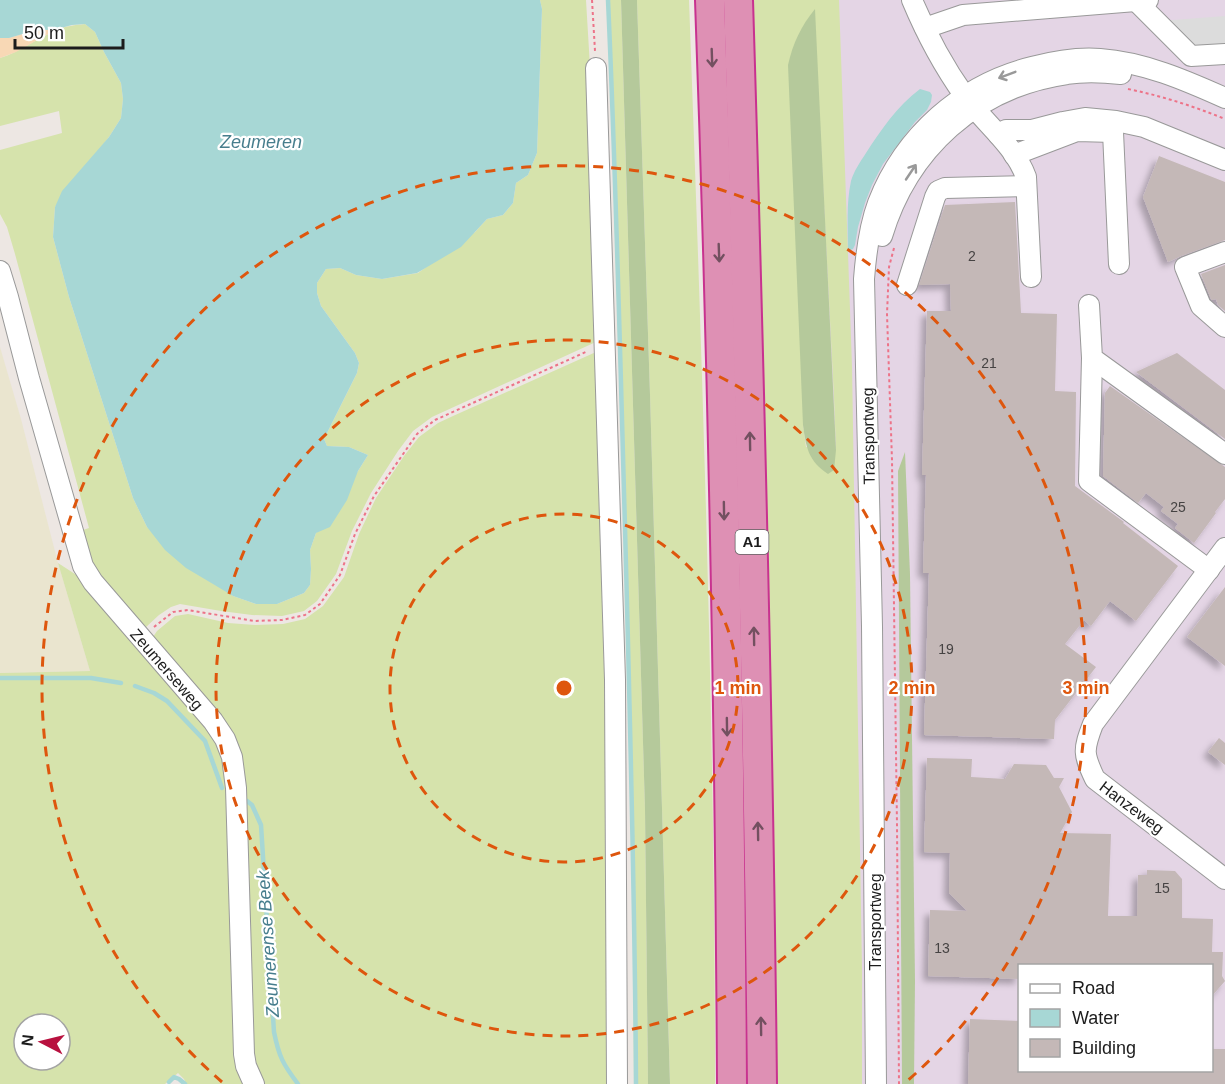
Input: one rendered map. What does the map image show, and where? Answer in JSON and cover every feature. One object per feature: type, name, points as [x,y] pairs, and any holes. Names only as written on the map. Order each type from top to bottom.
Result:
[{"type":"highway","name":"A1","points":[[710,0],[719,266],[732,1084]]},
{"type":"highway","name":"A1","points":[[738,0],[747,302],[762,1084]]},
{"type":"street","points":[[912,0],[925,28],[970,102],[1021,165],[1026,177],[1030,277]]},
{"type":"street","points":[[925,28],[963,15],[1142,0],[1191,56],[1225,54]]},
{"type":"street","name":"Transportweg","points":[[886,1084],[886,921],[875,301],[876,270],[886,220],[911,171],[945,131],[964,115],[970,102],[989,82],[1023,69],[1071,59],[1088,58],[1138,64],[1225,98]]},
{"type":"street","points":[[596,68],[615,680],[617,1084]]},
{"type":"street","name":"Transportweg","points":[[876,1084],[872,626],[864,279],[866,255],[878,205],[895,169],[940,114],[1027,82],[1086,72],[1141,76],[1225,107]]},
{"type":"street","points":[[998,134],[1006,130],[1032,130],[1085,118],[1116,121],[1144,127],[1225,160]]},
{"type":"street","points":[[1014,155],[1077,131],[1113,132],[1119,264]]},
{"type":"street","points":[[908,285],[938,192],[945,188],[1026,186]]},
{"type":"street","points":[[1225,252],[1185,267],[1201,306],[1225,327]]},
{"type":"street","name":"Zeumerseweg","points":[[0,271],[84,566],[93,582],[213,721],[232,757],[236,788],[244,1054],[246,1066],[254,1084]]},
{"type":"street","points":[[1089,305],[1092,357],[1089,481],[1209,570]]},
{"type":"street","points":[[1092,357],[1225,454]]},
{"type":"street","name":"Hanzeweg","points":[[1225,548],[1093,724],[1086,741],[1085,753],[1095,779],[1225,879]]},
{"type":"path","points":[[592,0],[596,68]]},
{"type":"path","points":[[141,639],[173,612],[188,610],[254,621],[282,620],[305,615],[321,604],[336,582],[355,534],[374,496],[417,434],[435,420],[604,344]]},
{"type":"path","name":"Transportweg","points":[[892,459],[899,1084]]},
{"type":"shaded area","points":[[814,0],[1225,0],[1225,1084],[831,1084]]},
{"type":"shaded area","points":[[1225,16],[1225,48],[1193,51],[1160,21]]},
{"type":"shaded area","points":[[0,347],[58,563],[90,671],[0,673]]},
{"type":"green space","points":[[540,0],[586,0],[598,341],[432,417],[413,431],[371,493],[352,531],[336,574],[317,601],[304,611],[282,616],[252,615],[180,604],[159,615],[145,628],[100,580],[87,551],[80,531],[89,528],[15,254],[7,227],[0,214],[0,150],[62,133],[59,111],[0,126],[0,58],[60,29],[85,24],[95,32],[121,83],[123,99],[121,118],[55,207],[53,237],[69,297],[133,498],[147,527],[233,596],[256,604],[277,604],[304,593],[310,585],[310,550],[316,533],[368,455],[349,447],[327,446],[324,439],[357,373],[359,363],[355,353],[321,306],[317,283],[326,269],[340,268],[356,275],[382,279],[418,273],[475,232],[487,219],[503,215],[513,203],[516,183],[528,175],[537,153],[542,9]]},
{"type":"green space","points":[[608,0],[621,0],[645,810],[648,1084],[634,1084],[632,808]]},
{"type":"green space","points":[[621,0],[637,0],[670,1084],[648,1084],[645,810]]},
{"type":"green space","points":[[637,0],[689,0],[710,678],[715,1084],[670,1084]]},
{"type":"green space","points":[[750,0],[839,0],[852,366],[862,1084],[776,1084],[764,405]],"holes":[[[814,10],[836,450],[806,447],[803,424]]]},
{"type":"green space","points":[[815,9],[836,450],[834,470],[828,474],[812,459],[805,440],[803,425],[788,65],[798,35]]},
{"type":"green space","points":[[596,352],[607,806],[610,1084],[258,1084],[254,1076],[236,758],[151,640],[157,631],[175,616],[188,614],[228,623],[255,625],[283,624],[305,619],[323,606],[344,577],[359,534],[376,498],[419,437],[438,423]]},
{"type":"green space","points":[[905,452],[910,574],[915,981],[914,1084],[902,1084],[898,471]]},
{"type":"green space","points":[[58,563],[78,576],[208,724],[228,760],[249,1084],[186,1084],[178,1073],[165,1084],[0,1084],[0,673],[90,671]]},
{"type":"sand","points":[[57,29],[16,52],[0,58],[0,38]]},
{"type":"water","name":"Zeumeren","points":[[0,0],[540,0],[542,9],[537,153],[528,175],[516,183],[513,203],[503,215],[487,219],[461,247],[417,273],[382,279],[356,275],[340,268],[326,269],[317,283],[321,306],[355,353],[359,363],[357,373],[324,439],[327,446],[349,447],[368,455],[358,471],[347,500],[330,527],[316,533],[310,550],[310,585],[304,593],[277,604],[256,604],[233,596],[186,568],[165,550],[147,527],[133,498],[69,297],[53,237],[55,207],[62,191],[109,137],[121,118],[123,99],[121,83],[95,32],[85,24],[0,38]]},
{"type":"water","points":[[920,89],[930,92],[931,102],[883,164],[865,203],[855,245],[848,251],[848,198],[854,174],[859,163],[890,119]]},
{"type":"building","points":[[1159,156],[1225,182],[1225,240],[1168,262],[1143,197]]},
{"type":"building","points":[[1015,202],[1021,313],[1057,314],[1055,391],[1076,392],[1075,486],[1178,566],[1136,621],[1110,601],[1091,626],[1084,620],[1065,644],[1096,667],[1055,720],[1054,739],[924,735],[929,573],[923,573],[926,475],[922,475],[927,311],[951,311],[950,284],[919,285],[945,205]]},
{"type":"building","points":[[1225,265],[1225,311],[1218,305],[1216,299],[1211,299],[1201,274]]},
{"type":"building","points":[[1177,353],[1225,390],[1225,439],[1136,372]]},
{"type":"building","points":[[1110,386],[1225,467],[1225,499],[1194,543],[1175,528],[1178,524],[1161,511],[1164,507],[1146,493],[1138,503],[1103,476],[1105,393]]},
{"type":"building","points":[[1225,587],[1225,666],[1187,637]]},
{"type":"building","points":[[1219,738],[1225,743],[1225,765],[1208,752]]},
{"type":"building","points":[[927,758],[972,759],[971,777],[1005,779],[1014,764],[1046,765],[1054,778],[1064,778],[1059,787],[1072,812],[1060,833],[1111,834],[1108,916],[1137,916],[1138,875],[1147,875],[1147,870],[1175,871],[1182,879],[1182,918],[1213,919],[1212,952],[1223,952],[1222,976],[1225,981],[1213,995],[1213,964],[1018,964],[1018,979],[928,976],[930,910],[967,911],[949,893],[950,853],[924,852]]},
{"type":"building","points":[[970,1019],[1018,1021],[1018,1072],[1213,1072],[1213,1049],[1225,1049],[1225,1084],[968,1084]]},
{"type":"waterway","points":[[608,0],[629,667],[636,1084]]},
{"type":"waterway","name":"Zeumerense Beek","points":[[0,678],[91,678],[121,683]]},
{"type":"waterway","name":"Zeumerense Beek","points":[[135,686],[167,701],[205,741],[222,788]]},
{"type":"waterway","name":"Zeumerense Beek","points":[[247,801],[252,805],[261,825],[274,1032],[282,1060],[298,1084]]},
{"type":"waterway","name":"Zeumerense Beek","points":[[169,1082],[174,1077],[185,1084]]}]
